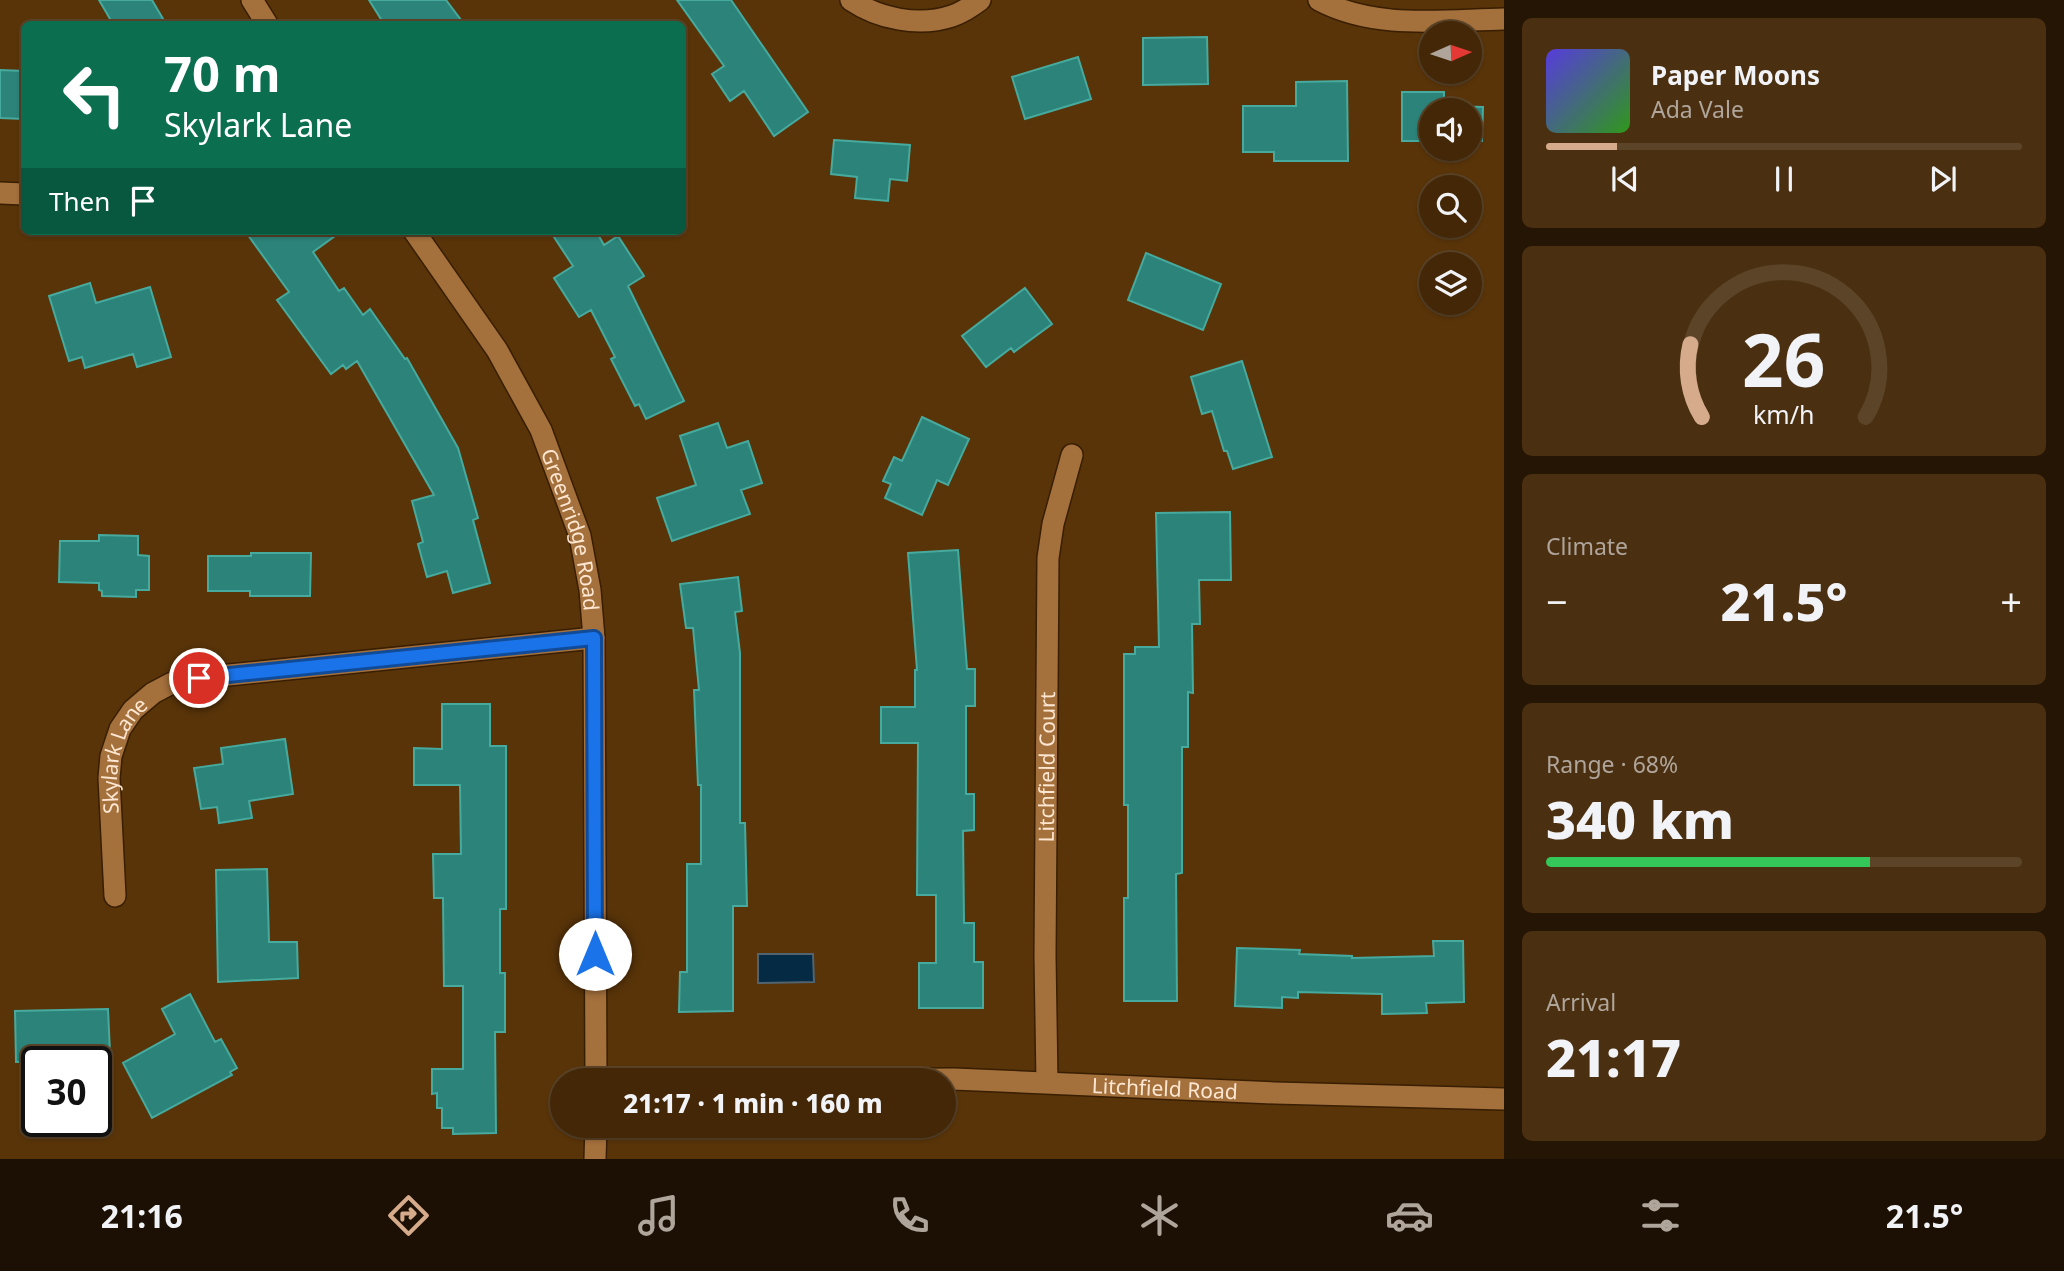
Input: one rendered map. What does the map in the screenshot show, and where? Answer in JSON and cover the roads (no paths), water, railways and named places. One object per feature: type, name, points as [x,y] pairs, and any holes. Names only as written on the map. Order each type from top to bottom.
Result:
[{"type":"street","points":[[252,0],[265,21]]},
{"type":"street","points":[[851,0],[866,10],[894,19],[925,20],[952,16],[980,0]]},
{"type":"street","points":[[1319,0],[1331,7],[1368,18],[1404,21],[1504,19]]},
{"type":"street","points":[[0,193],[21,194]]},
{"type":"street","name":"Greenridge Road","points":[[417,235],[497,350],[541,430],[580,536],[590,590],[594,638],[596,1068]]},
{"type":"street","name":"Litchfield Court","points":[[1047,1082],[1045,956],[1048,558],[1072,455]]},
{"type":"street","name":"Skylark Lane","points":[[115,896],[111,756],[120,729],[133,710],[153,693],[172,683],[199,678],[594,638]]},
{"type":"street","name":"Litchfield Road","points":[[956,1079],[1275,1093],[1504,1099]]},
{"type":"street","points":[[596,1138],[596,1159]]},
{"type":"water","points":[[758,954],[813,954],[814,982],[758,983]]}]
